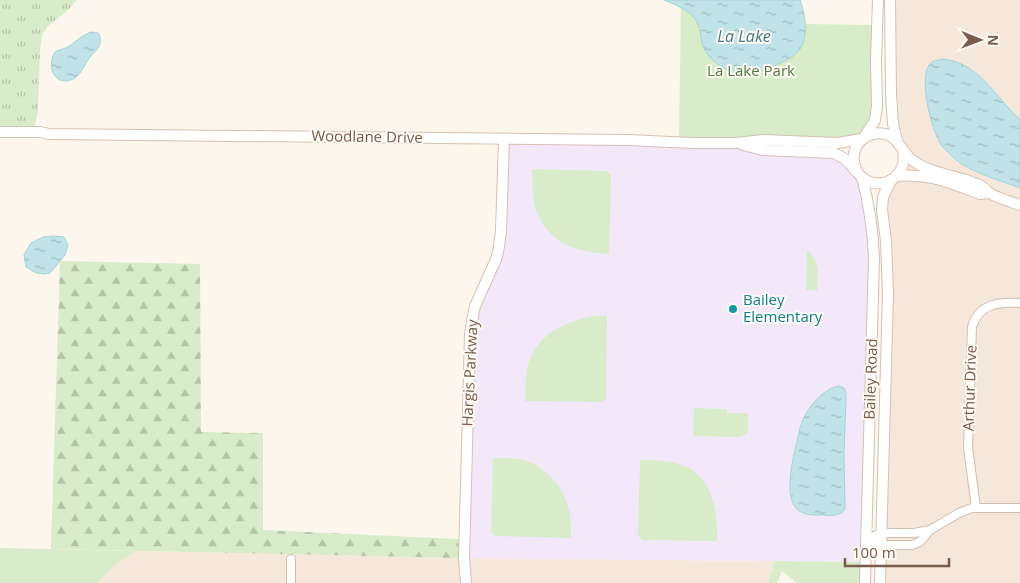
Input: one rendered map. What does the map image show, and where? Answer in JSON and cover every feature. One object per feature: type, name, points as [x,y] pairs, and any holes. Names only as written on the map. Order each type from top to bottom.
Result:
[{"type":"street","points":[[878,0],[877,106],[875,120],[870,131],[863,138],[853,156],[860,176],[867,181],[879,184],[909,175],[932,177],[980,194],[988,193],[1020,205]]},
{"type":"street","points":[[890,0],[891,99],[894,124],[904,157],[901,171],[894,178]]},
{"type":"street","name":"Woodlane Drive","points":[[0,132],[628,140],[692,143],[734,143],[764,140],[837,143],[863,138]]},
{"type":"street","points":[[863,138],[874,133],[884,133],[893,137],[913,160],[922,166],[970,181],[984,188],[988,193]]},
{"type":"street","name":"Hargis Parkway","points":[[466,583],[465,548],[470,335],[475,306],[499,246],[504,139]]},
{"type":"street","name":"Woodlane Drive","points":[[734,143],[763,150],[834,153],[845,159],[860,176]]},
{"type":"street","name":"Bailey Road","points":[[860,176],[867,196],[872,225],[874,258],[865,583]]},
{"type":"street","name":"Bailey Road","points":[[880,583],[888,293],[886,241],[882,210],[883,197],[894,178]]},
{"type":"street","name":"Arthur Drive","points":[[976,508],[968,454],[973,325],[981,311],[990,306],[1002,303],[1020,303]]},
{"type":"street","points":[[866,539],[881,545],[916,544],[930,530],[962,512],[976,508],[1020,508]]},
{"type":"street","points":[[866,539],[882,533],[914,533],[930,530]]},
{"type":"street","points":[[291,559],[291,583]]},
{"type":"shaded area","points":[[890,0],[1020,0],[1020,583],[880,583],[888,293],[882,210],[901,171],[897,141]]},
{"type":"shaded area","points":[[504,139],[628,140],[834,153],[862,177],[870,210],[865,562],[464,558],[470,335],[497,257]]},
{"type":"shaded area","points":[[135,551],[461,558],[462,583],[97,583],[113,567]]},
{"type":"shaded area","points":[[469,558],[775,561],[768,583],[470,583]]},
{"type":"green space","points":[[0,0],[77,0],[67,11],[48,26],[42,35],[38,111],[35,126],[0,126]]},
{"type":"green space","name":"La Lake Park","points":[[681,0],[800,0],[805,24],[877,25],[877,106],[864,137],[679,142]]},
{"type":"green space","points":[[532,169],[606,171],[611,175],[609,254],[578,249],[553,236],[540,219],[535,208]]},
{"type":"green space","points":[[807,250],[816,264],[818,274],[817,291],[806,290]]},
{"type":"green space","points":[[60,261],[200,264],[201,432],[263,433],[263,530],[458,539],[461,558],[51,549]]},
{"type":"green space","points":[[593,316],[607,316],[606,398],[602,402],[525,401],[529,360],[539,343],[552,332],[568,323]]},
{"type":"green space","points":[[694,408],[727,409],[727,413],[748,413],[748,432],[741,437],[693,436]]},
{"type":"green space","points":[[493,458],[524,460],[540,468],[553,479],[567,502],[571,538],[495,536],[491,532]]},
{"type":"green space","points":[[640,460],[675,463],[687,467],[697,474],[705,483],[714,505],[717,541],[643,540],[638,535]]},
{"type":"green space","points":[[0,548],[135,551],[113,567],[97,583],[0,583]]},
{"type":"green space","points":[[775,561],[860,562],[860,583],[797,583],[782,571],[777,583],[768,583]]},
{"type":"water","name":"La Lake","points":[[664,0],[800,0],[805,24],[803,43],[794,56],[777,65],[746,74],[733,72],[720,66],[709,57],[702,43],[699,26],[693,16]]},
{"type":"water","points":[[92,32],[98,33],[100,42],[98,48],[80,73],[69,81],[64,81],[55,76],[52,62],[55,52],[66,48]]},
{"type":"water","points":[[943,59],[962,64],[978,75],[1020,120],[1020,188],[986,176],[962,164],[942,146],[930,117],[925,90],[925,78],[927,68],[932,62]]},
{"type":"water","points":[[43,237],[64,237],[68,245],[65,255],[50,273],[36,273],[26,267],[24,255],[31,243]]},
{"type":"water","points":[[839,386],[844,388],[846,393],[845,509],[841,513],[833,515],[805,514],[796,508],[790,493],[794,454],[800,428],[804,417],[817,400],[828,390]]},
{"type":"place","name":"Bailey Elementary","points":[[733,309]]}]
